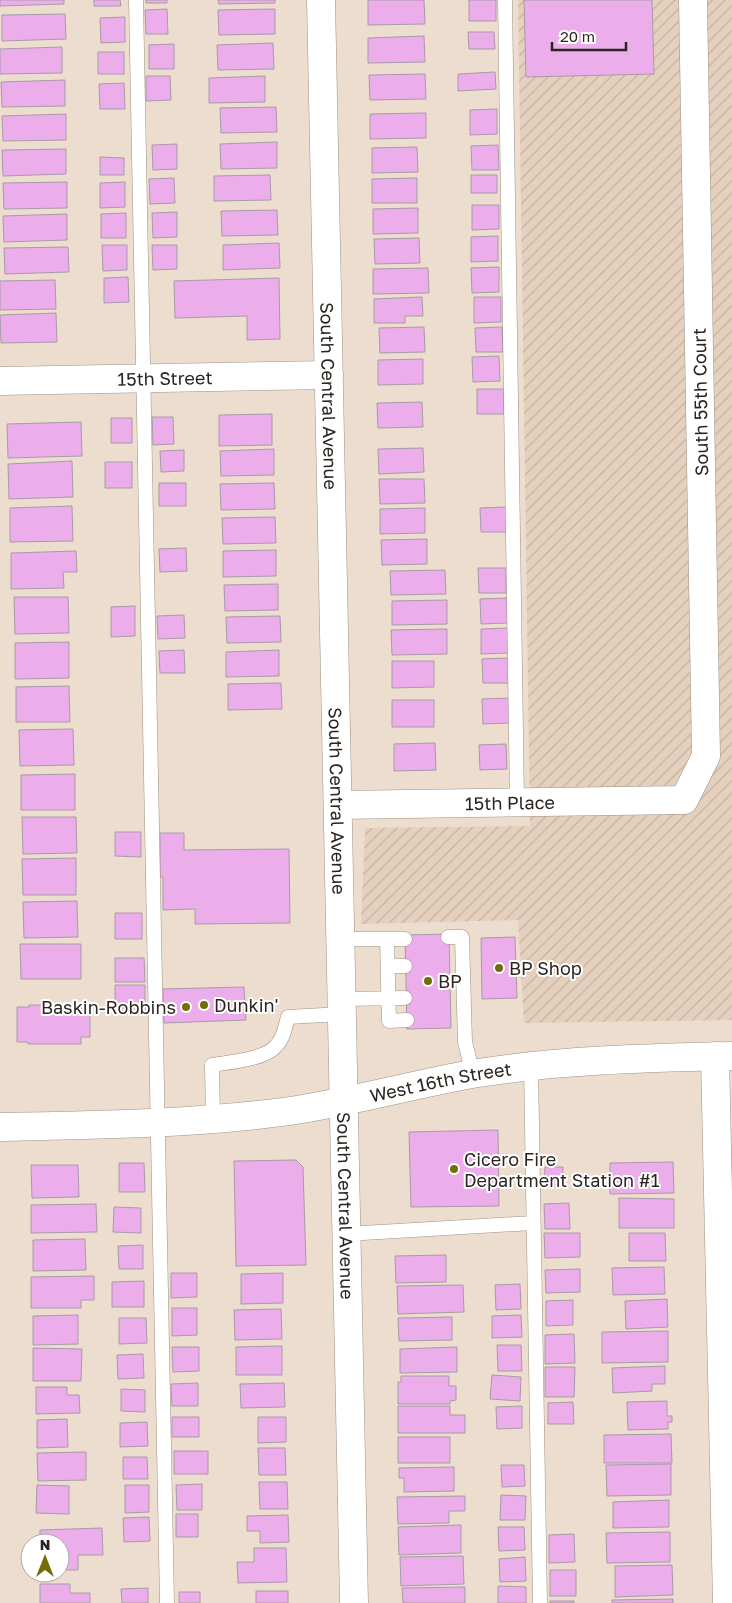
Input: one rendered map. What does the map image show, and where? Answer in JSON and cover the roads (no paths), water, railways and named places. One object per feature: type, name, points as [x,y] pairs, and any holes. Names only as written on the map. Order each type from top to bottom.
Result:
[{"type":"street","name":"South Central Avenue","points":[[321,0],[354,1603]]},
{"type":"street","name":"South 55th Court","points":[[684,800],[706,756],[693,0]]},
{"type":"street","name":"15th Street","points":[[0,382],[329,375]]},
{"type":"street","name":"15th Place","points":[[338,805],[684,800]]},
{"type":"street","name":"West 16th Street","points":[[0,1127],[158,1123],[213,1119],[291,1110],[344,1101],[473,1074],[610,1060],[724,1056]]},
{"type":"street","points":[[724,1056],[726,1603]]},
{"type":"lane","points":[[136,0],[167,1603]]},
{"type":"lane","points":[[504,0],[517,802]]},
{"type":"lane","points":[[448,937],[462,937],[456,964],[464,997],[458,1020],[473,1074]]},
{"type":"lane","points":[[339,939],[405,939]]},
{"type":"lane","points":[[388,939],[389,1021],[407,1020]]},
{"type":"lane","points":[[388,966],[405,966]]},
{"type":"lane","points":[[449,997],[464,997]]},
{"type":"lane","points":[[213,1119],[212,1065],[249,1059],[276,1048],[284,1035],[288,1017],[342,1006],[405,998]]},
{"type":"lane","points":[[530,1067],[540,1603]]},
{"type":"lane","points":[[346,1234],[533,1223]]},
{"type":"place","name":"BP Shop","points":[[499,968]]},
{"type":"place","name":"BP","points":[[428,981]]},
{"type":"place","name":"Dunkin'","points":[[204,1005]]},
{"type":"place","name":"Baskin-Robbins","points":[[186,1007]]},
{"type":"place","name":"Cicero Fire Department Station #1","points":[[454,1169]]}]
